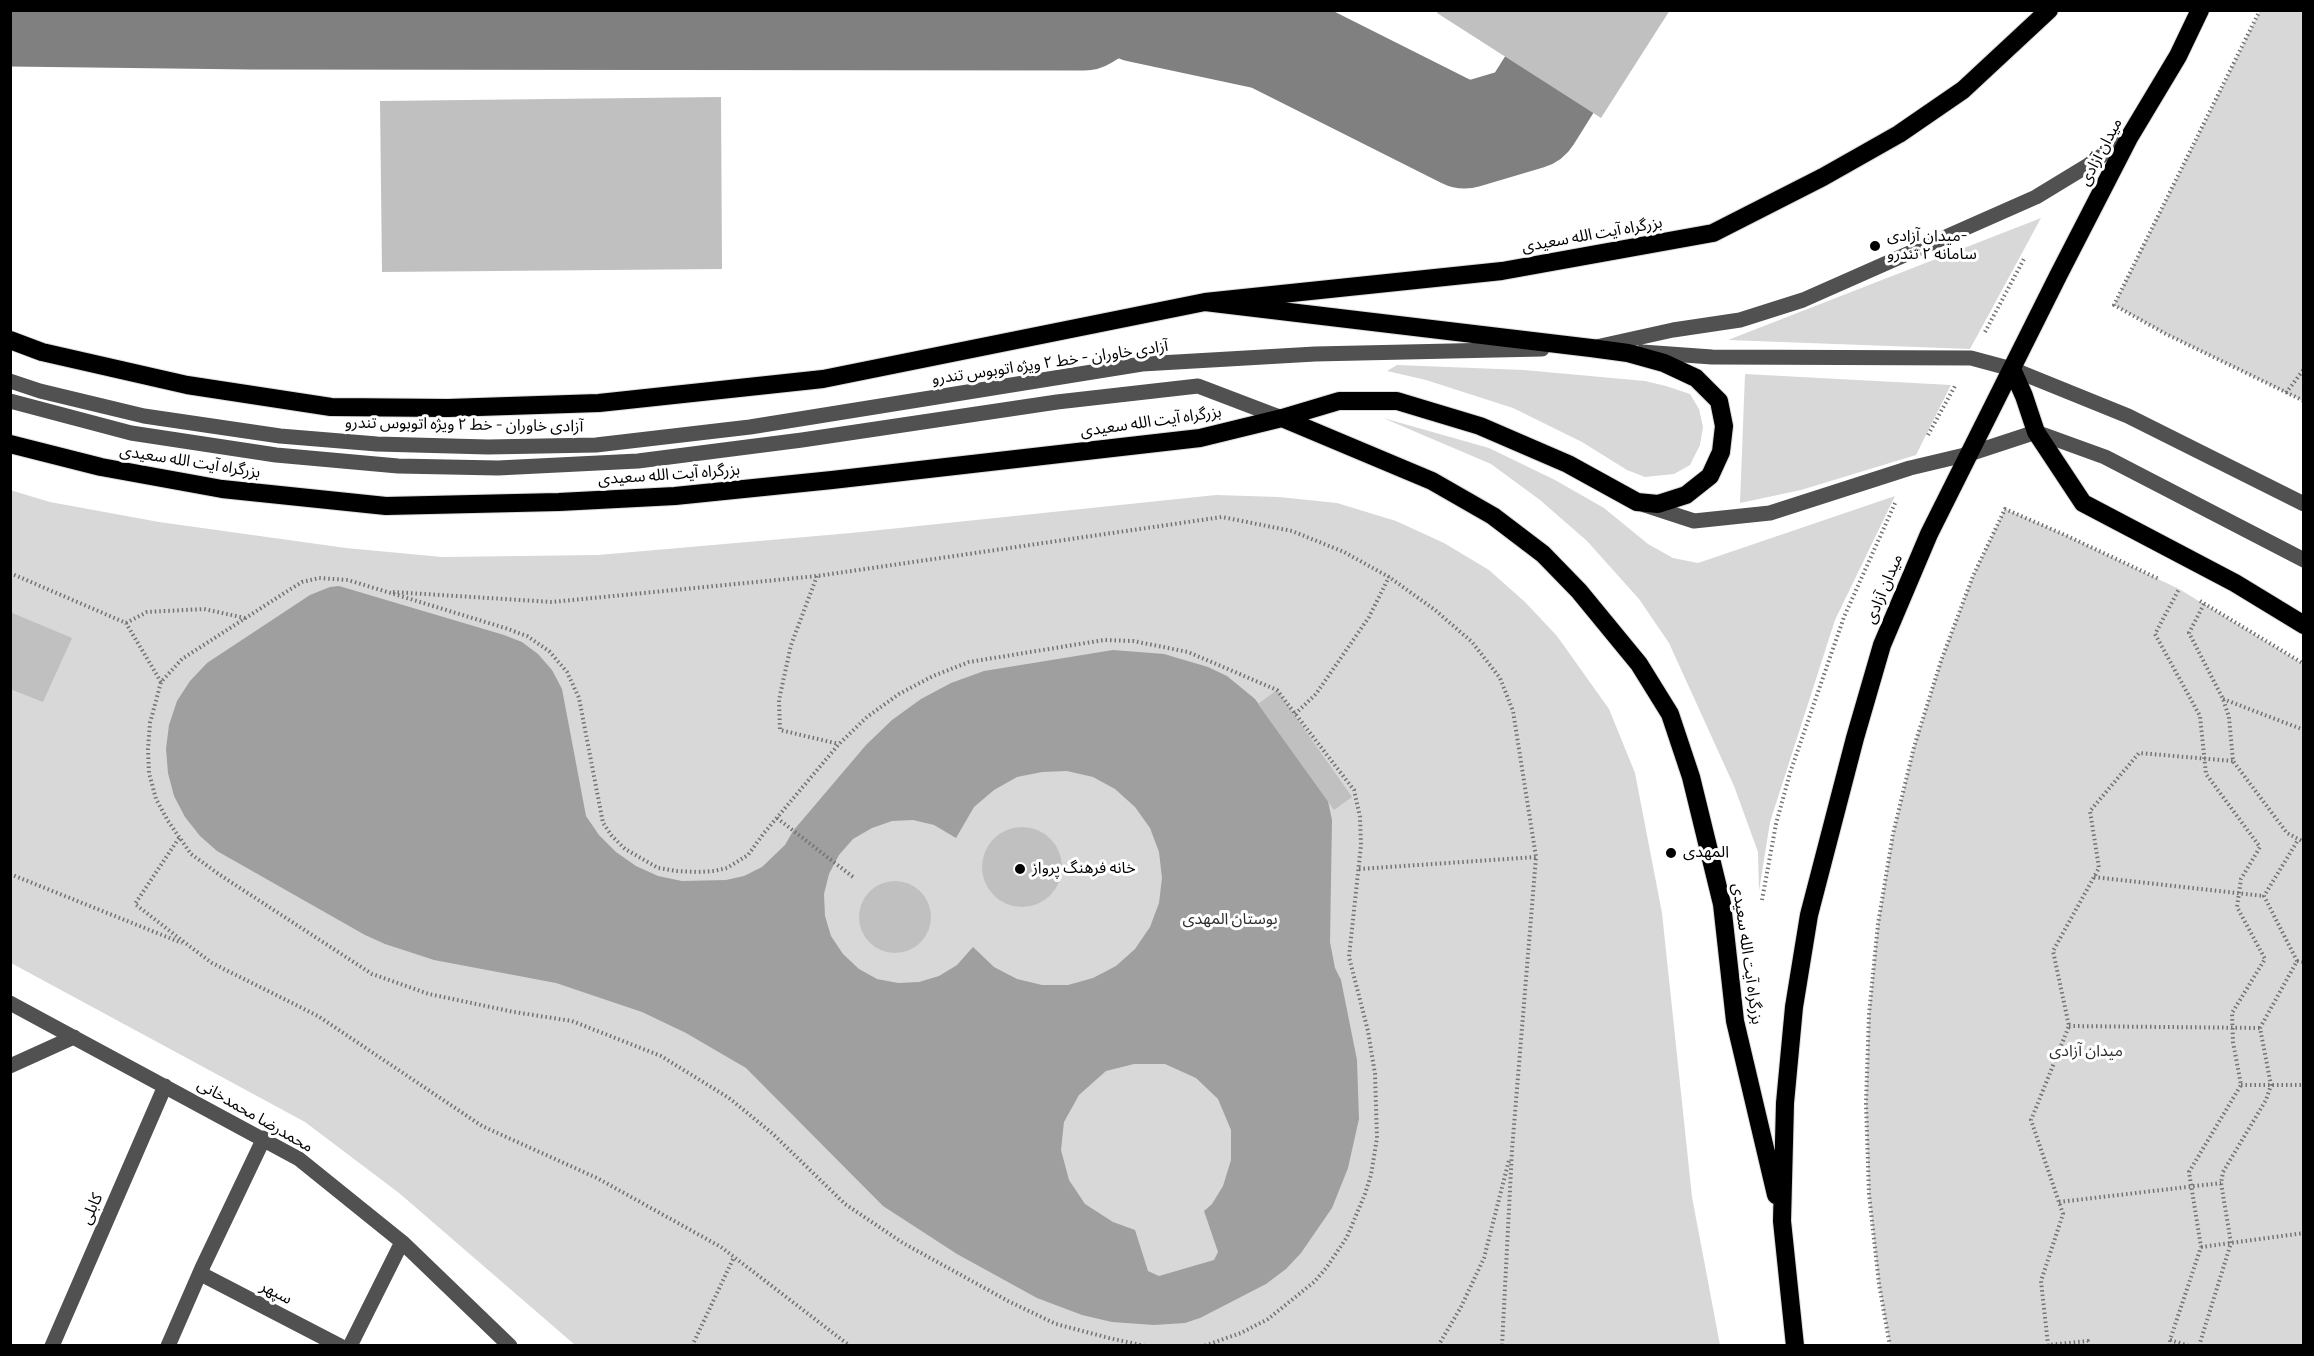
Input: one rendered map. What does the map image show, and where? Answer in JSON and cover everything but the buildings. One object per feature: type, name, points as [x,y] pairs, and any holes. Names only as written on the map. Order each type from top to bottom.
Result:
[{"type":"highway","name":"بزرگراه آیت الله سعیدی","points":[[10,340],[42,352],[187,385],[331,407],[448,408],[599,403],[823,379],[1205,302],[1502,271],[1713,232],[1823,177],[1899,134],[1963,90],[2049,10]]},
{"type":"highway","name":"میدان آزادی","points":[[1795,1346],[1782,1221],[1785,1103],[1794,1007],[1809,915],[1882,645],[1926,542],[1969,454],[2130,136],[2178,56],[2200,10]]},
{"type":"highway","points":[[1205,302],[1628,353],[1664,363],[1696,378],[1719,401],[1724,426],[1721,452],[1710,476],[1686,495],[1658,504],[1637,502],[1568,464],[1480,426],[1397,401],[1339,401],[1282,418]]},
{"type":"highway","points":[[2012,369],[2036,432],[2083,502],[2235,583],[2304,625]]},
{"type":"highway","name":"بزرگراه آیت الله سعیدی","points":[[10,444],[101,467],[222,489],[386,506],[675,496],[1200,438],[1282,418],[1432,481],[1493,516],[1543,554],[1579,591],[1639,664],[1670,714],[1694,788],[1722,904],[1735,1021],[1782,1221]]},
{"type":"street","name":"آزادی خاوران - خط ۲ ویژه اتوبوس تندرو","points":[[10,381],[40,391],[144,416],[280,436],[377,444],[488,447],[596,445],[761,425],[1142,364],[1315,354],[1591,348],[1673,330],[1740,320],[1803,300],[2036,197],[2130,136]]},
{"type":"street","points":[[1591,348],[1712,357],[1971,358],[2012,369],[2128,416],[2304,504]]},
{"type":"street","points":[[10,401],[131,433],[276,455],[398,466],[498,468],[638,461],[802,440],[1057,402],[1198,386],[1282,418]]},
{"type":"street","points":[[1637,502],[1694,521],[1770,513],[1910,468],[1969,454],[2036,432],[2105,457],[2304,560]]},
{"type":"street","name":"محمدرضا محمدخانی","points":[[10,1003],[264,1138],[299,1159],[402,1242],[510,1346]]},
{"type":"street","points":[[10,1066],[74,1036]]},
{"type":"street","name":"کابلی","points":[[52,1346],[165,1086]]},
{"type":"street","points":[[168,1346],[202,1268],[264,1138]]},
{"type":"street","points":[[350,1346],[402,1242]]},
{"type":"street","name":"سپهر","points":[[202,1268],[203,1275],[213,1282],[340,1346]]},
{"type":"path","points":[[2260,10],[2114,305],[2166,334],[2303,401]]},
{"type":"path","points":[[1762,900],[1776,824],[1797,751],[1844,617],[1882,536],[1910,468],[2025,257]]},
{"type":"path","points":[[2286,393],[2304,369]]},
{"type":"path","points":[[1890,1346],[1879,1284],[1869,1194],[1866,1104],[1869,1014],[1878,924],[1893,834],[1914,747],[1941,661],[1973,576],[2005,509],[2065,535],[2187,594]]},
{"type":"path","points":[[387,592],[552,602],[817,576],[1222,517],[1292,531],[1344,552],[1389,577],[1435,610],[1472,642],[1500,678],[1513,711],[1536,857],[1512,1150],[1502,1346]]},
{"type":"path","points":[[10,573],[126,623],[161,682]]},
{"type":"path","points":[[817,576],[791,645],[779,700],[780,730],[839,744]]},
{"type":"path","points":[[1295,714],[1316,694],[1369,617],[1389,577]]},
{"type":"path","points":[[1145,1346],[1056,1324],[1008,1301],[903,1244],[845,1204],[773,1134],[729,1098],[661,1056],[572,1021],[514,1012],[429,994],[372,974],[220,875],[191,854],[156,799],[149,773],[148,748],[150,723],[161,682],[182,659],[302,582],[319,578],[348,580],[527,636],[549,651],[567,672],[579,698],[603,823],[625,849],[641,860],[658,868],[677,871],[714,871],[727,868],[748,855],[839,744],[867,717],[899,694],[933,676],[969,662],[1104,640],[1161,645],[1211,660],[1277,690],[1354,790],[1360,818],[1361,845],[1348,957],[1368,1030],[1375,1074],[1377,1138],[1371,1175],[1347,1237],[1314,1282],[1268,1318],[1241,1333],[1204,1346]]},
{"type":"path","points":[[2179,589],[2155,634],[2200,716],[2206,774],[2260,847],[2241,879],[2237,907],[2265,958],[2232,1013],[2233,1042],[2241,1085],[2189,1172],[2201,1247],[2171,1343],[2188,1346]]},
{"type":"path","points":[[2196,599],[2304,664]]},
{"type":"path","points":[[2204,604],[2188,633],[2223,699],[2229,717],[2233,761],[2287,833],[2304,842]]},
{"type":"path","points":[[126,623],[147,612],[204,609],[246,618]]},
{"type":"path","points":[[2223,699],[2304,730]]},
{"type":"path","points":[[2089,1346],[2088,1341],[2048,1345],[2041,1281],[2063,1214],[2031,1120],[2068,1026],[2053,951],[2099,868],[2090,811],[2139,753],[2233,761]]},
{"type":"path","points":[[777,818],[853,877]]},
{"type":"path","points":[[179,838],[135,904],[188,945],[212,963],[318,1016],[482,1126],[597,1178],[721,1247],[850,1346]]},
{"type":"path","points":[[2264,896],[2298,840]]},
{"type":"path","points":[[1359,869],[1536,857]]},
{"type":"path","points":[[10,874],[188,945]]},
{"type":"path","points":[[2094,877],[2264,896]]},
{"type":"path","points":[[2264,896],[2297,961]]},
{"type":"path","points":[[2297,961],[2304,962]]},
{"type":"path","points":[[2199,1346],[2232,1243],[2221,1183],[2223,1172],[2266,1100],[2271,1085],[2260,1028],[2297,961]]},
{"type":"path","points":[[2068,1026],[2260,1028]]},
{"type":"path","points":[[2241,1085],[2304,1085]]},
{"type":"path","points":[[1438,1346],[1461,1307],[1484,1258],[1512,1150]]},
{"type":"path","points":[[2059,1202],[2221,1183]]},
{"type":"path","points":[[2201,1247],[2304,1233]]},
{"type":"path","points":[[692,1346],[734,1257]]},
{"type":"green space","points":[[2260,11],[2303,11],[2303,401],[2166,334],[2114,305]]},
{"type":"green space","points":[[2041,218],[1970,349],[1728,340]]},
{"type":"green space","points":[[1397,365],[1524,370],[1645,381],[1666,386],[1690,394],[1699,409],[1703,427],[1700,445],[1690,465],[1674,474],[1645,477],[1627,470],[1582,442],[1513,408],[1426,380],[1387,371]]},
{"type":"green space","points":[[1745,374],[1951,385],[1916,455],[1801,490],[1740,503]]},
{"type":"green space","points":[[1383,418],[1489,448],[1555,480],[1604,508],[1648,544],[1673,558],[1698,563],[1895,496],[1835,620],[1770,822],[1759,891],[1758,852],[1734,786],[1669,643],[1639,599],[1587,541],[1540,500],[1491,464]]},
{"type":"green space","name":"بوستان المهدی","points":[[10,490],[50,502],[159,522],[346,548],[442,557],[598,555],[851,533],[1216,495],[1279,497],[1337,503],[1396,521],[1444,543],[1489,570],[1525,602],[1557,636],[1609,709],[1635,773],[1662,913],[1692,1197],[1720,1345],[575,1345],[399,1193],[305,1122],[11,963]]},
{"type":"green space","name":"میدان آزادی","points":[[2005,509],[2179,589],[2303,664],[2303,1345],[1890,1345],[1879,1284],[1869,1194],[1866,1104],[1869,1014],[1878,924],[1893,834],[1914,747],[1941,661],[1973,576]]},
{"type":"shaded area","points":[[339,586],[504,635],[522,642],[538,654],[552,670],[562,689],[586,816],[599,835],[616,852],[636,866],[658,876],[682,881],[726,880],[744,876],[762,867],[785,845],[793,831],[866,745],[892,720],[921,699],[951,683],[984,671],[1113,650],[1164,654],[1208,667],[1227,676],[1255,699],[1328,801],[1332,820],[1330,942],[1335,968],[1341,980],[1357,1060],[1359,1119],[1348,1168],[1332,1208],[1301,1253],[1286,1269],[1266,1284],[1200,1318],[1185,1323],[1154,1325],[1112,1322],[1082,1315],[1037,1298],[957,1254],[883,1206],[746,1068],[686,1033],[642,1012],[556,983],[434,960],[385,944],[365,935],[217,851],[200,836],[185,817],[174,796],[168,773],[166,749],[169,725],[177,701],[190,681],[207,663],[310,595]],"holes":[[[1067,771],[1093,777],[1115,789],[1135,807],[1150,828],[1159,852],[1162,878],[1159,903],[1150,927],[1135,949],[1116,966],[1093,978],[1068,985],[1042,985],[1017,979],[994,967],[973,947],[957,965],[939,976],[919,982],[898,983],[877,979],[859,969],[843,954],[831,936],[825,916],[824,894],[829,874],[839,855],[853,839],[872,828],[892,821],[913,820],[934,825],[956,838],[974,807],[994,790],[1017,777],[1042,772]],[[1134,1064],[1165,1064],[1196,1078],[1218,1099],[1231,1130],[1231,1160],[1223,1186],[1212,1204],[1204,1211],[1218,1252],[1214,1260],[1159,1276],[1148,1271],[1135,1230],[1113,1222],[1085,1204],[1069,1180],[1061,1150],[1064,1122],[1079,1095],[1106,1071]]]},
{"type":"taxiway","points":[[248,10],[251,17],[1084,18],[1097,10]]},
{"type":"taxiway","points":[[1139,10],[1270,38],[1465,136],[1529,117],[1596,10]]},
{"type":"taxiway","points":[[10,14],[251,17]]},
{"type":"place","name":"میدان آزادی- سامانه ۲ تندرو","points":[[1875,246]]},
{"type":"place","name":"المهدی","points":[[1671,853]]},
{"type":"place","name":"خانه فرهنگ پرواز","points":[[1020,869]]}]
